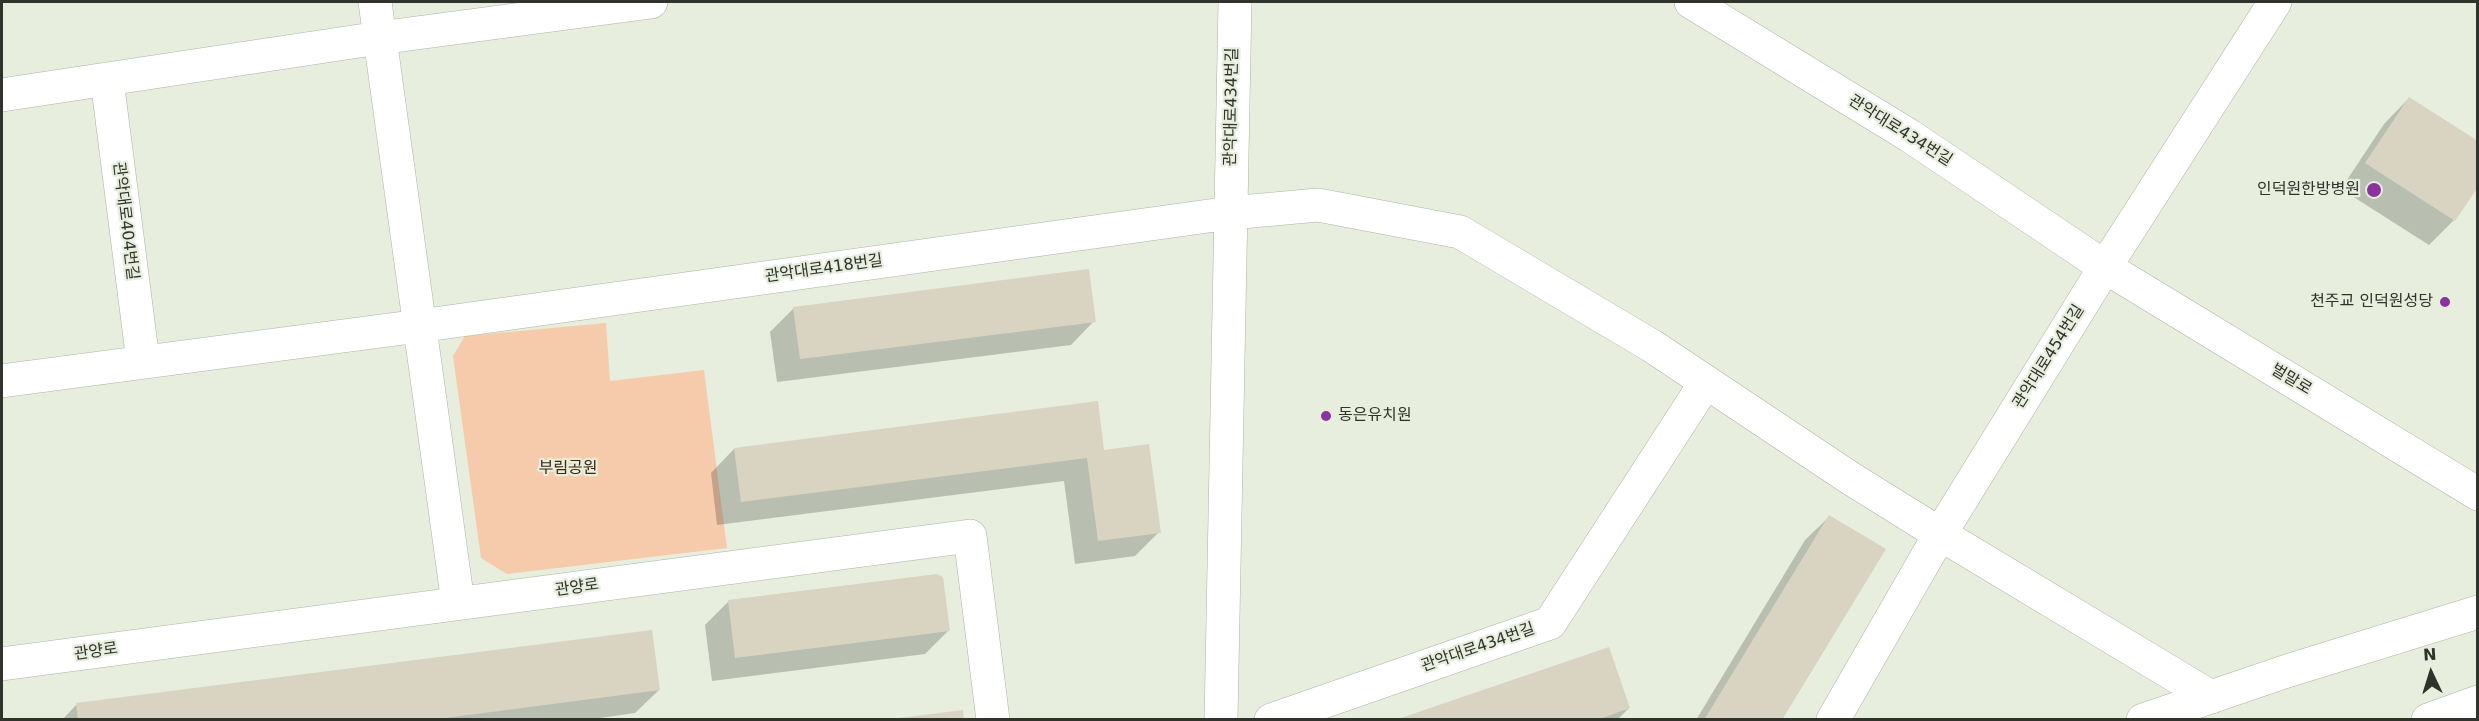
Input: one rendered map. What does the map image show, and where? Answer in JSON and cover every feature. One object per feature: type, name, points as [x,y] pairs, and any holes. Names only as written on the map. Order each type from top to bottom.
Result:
[{"type":"street","points":[[375,2],[458,603]]},
{"type":"street","points":[[2,96],[379,38],[651,2]]},
{"type":"street","name":"관악대로434번길","points":[[1221,720],[1235,2]]},
{"type":"street","name":"관악대로434번길","points":[[1691,2],[1910,136],[2105,267]]},
{"type":"street","name":"관악대로454번길","points":[[1833,720],[1940,534],[2105,267],[2275,2]]},
{"type":"street","name":"관악대로404번길","points":[[107,80],[142,361]]},
{"type":"street","points":[[1230,213],[1318,205],[1460,232],[1652,346],[1850,478],[2211,697]]},
{"type":"street","name":"관악대로418번길","points":[[419,326],[1230,213]]},
{"type":"street","name":"벌말로","points":[[2105,267],[2478,494]]},
{"type":"street","points":[[2,381],[419,326]]},
{"type":"street","name":"관악대로434번길","points":[[1271,720],[1550,623],[1706,382]]},
{"type":"street","name":"관양로","points":[[2,664],[970,536],[993,720]]},
{"type":"street","points":[[2143,720],[2478,612]]},
{"type":"street","points":[[2428,720],[2478,702]]},
{"type":"green space","name":"부림공원","points":[[606,323],[610,381],[704,370],[727,548],[507,574],[481,558],[453,356],[465,336]]},
{"type":"building","points":[[2409,97],[2478,141],[2478,187],[2455,221],[2365,163]]},
{"type":"building","points":[[1089,269],[1096,322],[800,359],[793,307]]},
{"type":"building","points":[[1098,401],[1104,450],[1149,444],[1161,533],[1098,541],[1087,458],[741,502],[734,448]]},
{"type":"building","points":[[1829,515],[1886,549],[1782,720],[1704,720]]},
{"type":"building","points":[[937,574],[943,577],[950,631],[735,658],[728,600]]},
{"type":"building","points":[[652,630],[660,690],[430,720],[78,720],[76,703]]},
{"type":"building","points":[[1609,647],[1630,708],[1597,720],[1395,720]]},
{"type":"building","points":[[963,710],[964,720],[899,720],[899,718]]},
{"type":"place","name":"인덕원한방병원","points":[[2374,190]]},
{"type":"place","name":"천주교 인덕원성당","points":[[2445,302]]},
{"type":"place","name":"동은유치원","points":[[1326,416]]}]
